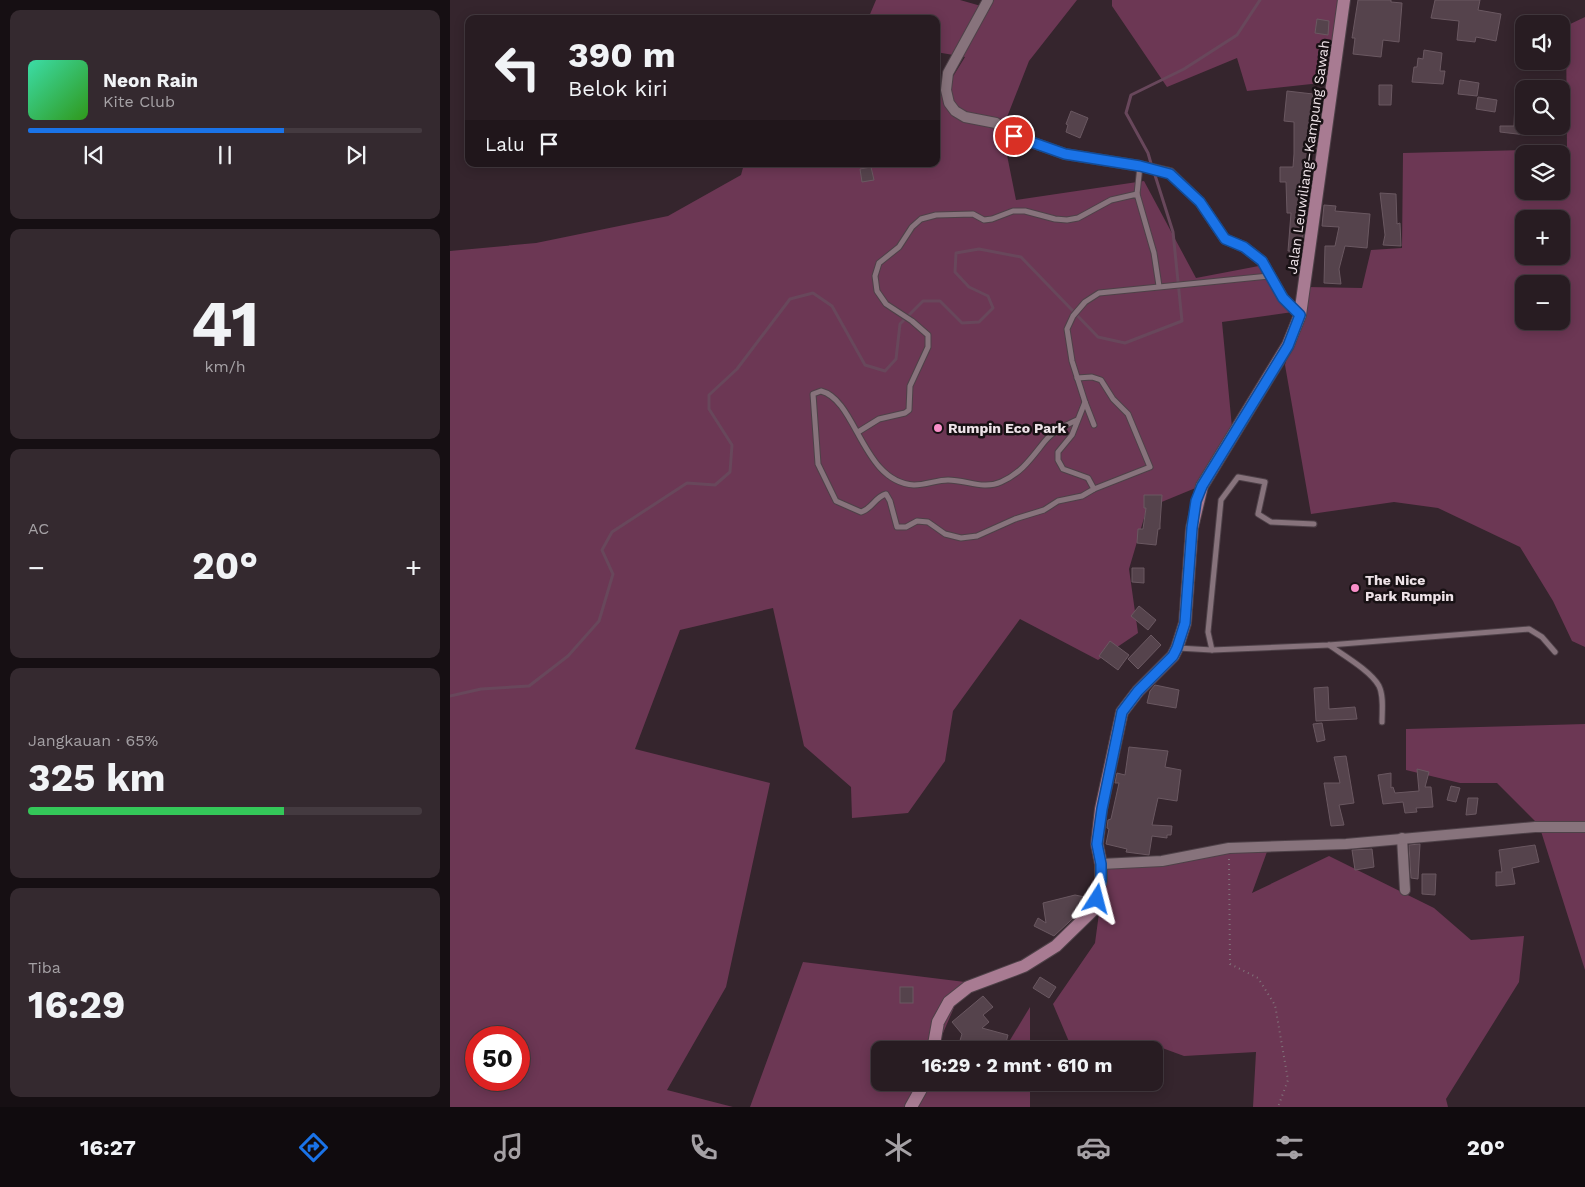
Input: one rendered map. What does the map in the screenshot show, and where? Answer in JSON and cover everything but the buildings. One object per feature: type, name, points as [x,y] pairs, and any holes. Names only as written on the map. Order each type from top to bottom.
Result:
[{"type":"main road","name":"Jalan Leuwiliang–Kampung Sawah","points":[[935,1041],[938,1022],[949,1002],[968,987],[1024,966],[1056,946],[1092,910],[1101,881],[1101,864],[1097,844],[1102,809],[1122,712],[1138,691],[1173,656],[1177,648],[1185,623],[1192,528],[1196,501],[1202,486],[1288,346],[1300,315],[1344,0]]},
{"type":"main road","points":[[911,1107],[920,1091]]},
{"type":"street","points":[[988,0],[948,73],[946,90],[949,103],[955,111],[965,117],[996,123],[1014,136],[1065,154],[1144,166],[1170,174],[1200,202],[1225,239],[1244,247],[1262,261],[1283,298],[1300,315]]},
{"type":"street","points":[[1101,864],[1162,861],[1229,848],[1346,844],[1535,827],[1585,827]]},
{"type":"street","points":[[1402,838],[1405,890]]},
{"type":"lane","points":[[1144,166],[1137,194],[1154,253],[1159,286]]},
{"type":"lane","points":[[858,432],[879,419],[905,413],[909,410],[910,386],[928,348],[928,335],[912,321],[886,304],[877,291],[875,276],[879,264],[899,247],[912,227],[921,219],[936,215],[973,214],[984,220],[992,220],[1013,211],[1026,211],[1055,220],[1066,220],[1078,218],[1111,200],[1137,194]]},
{"type":"lane","points":[[1094,425],[1072,361],[1067,328],[1073,316],[1085,302],[1099,293],[1173,284],[1269,276]]},
{"type":"lane","points":[[1077,378],[1092,377],[1101,380],[1113,399],[1128,414],[1150,467],[1094,489],[1082,496],[1058,501],[1044,510],[1015,519],[977,536],[961,538],[945,534],[928,522],[917,521],[901,528],[895,524],[890,501],[886,494],[879,497],[868,509],[861,512],[836,501],[832,496],[825,473],[818,464],[813,394],[821,391],[832,395],[858,432],[866,451],[878,464],[902,481],[914,485],[948,480],[989,485],[1014,475],[1030,462],[1046,440],[1077,420]]},
{"type":"lane","points":[[1085,402],[1072,435],[1058,452],[1058,460],[1063,468],[1088,478],[1094,489]]},
{"type":"lane","points":[[1212,650],[1208,632],[1221,500],[1238,477],[1265,482],[1258,514],[1271,522],[1314,524]]},
{"type":"lane","points":[[1177,648],[1212,650],[1329,645],[1529,629],[1542,637],[1555,652]]},
{"type":"lane","points":[[1329,645],[1360,667],[1379,686],[1382,702],[1382,722]]},
{"type":"path","points":[[1229,848],[1230,964],[1258,978],[1275,1005],[1288,1080],[1278,1107]]},
{"type":"shaded area","points":[[876,0],[960,0],[981,6],[984,0],[1077,0],[1029,61],[1002,130],[1016,200],[1144,181],[1196,278],[1264,265],[1300,310],[1307,287],[1362,288],[1371,250],[1402,248],[1403,153],[1515,150],[1515,200],[1570,200],[1570,145],[1567,145],[1567,135],[1570,135],[1570,80],[1566,80],[1566,70],[1570,70],[1570,24],[1585,17],[1585,647],[1572,641],[1553,601],[1520,547],[1438,508],[1394,502],[1311,514],[1285,365],[1300,311],[1222,322],[1233,438],[1198,487],[1147,508],[1129,569],[1138,633],[1098,660],[1020,619],[953,711],[945,761],[908,813],[852,818],[851,787],[804,746],[773,608],[680,630],[635,749],[770,783],[726,987],[667,1090],[733,1107],[450,1107],[450,251],[536,243],[668,216],[741,175],[743,167],[940,167],[940,98],[965,57],[940,53],[940,15],[870,15]]},
{"type":"shaded area","points":[[1112,0],[1342,0],[1330,82],[1247,91],[1237,58],[1167,87],[1112,6]]},
{"type":"shaded area","points":[[1585,724],[1585,970],[1539,825],[1497,783],[1460,783],[1406,770],[1406,729]]},
{"type":"shaded area","points":[[1268,849],[1252,893],[1329,856],[1434,908],[1471,940],[1524,936],[1519,982],[1446,1099],[1448,1107],[1253,1107],[1256,1052],[1184,1056],[1163,1048],[1163,1041],[1069,1041],[1053,1004],[1095,943],[1106,861]]},
{"type":"shaded area","points":[[803,962],[965,982],[940,1040],[943,1041],[871,1041],[871,1091],[1030,1091],[1030,1107],[750,1107]]},
{"type":"shaded area","points":[[1030,1007],[1030,1041],[1009,1041]]},
{"type":"waterway","points":[[1152,167],[1148,153],[1126,113],[1131,95],[1184,69],[1237,35],[1260,0]]},
{"type":"waterway","points":[[450,696],[481,689],[529,686],[568,656],[599,621],[613,574],[602,550],[612,532],[687,483],[715,485],[730,472],[732,445],[709,409],[709,395],[737,369],[790,299],[813,293],[832,306],[865,365],[885,371],[896,359],[900,324],[923,301],[940,301],[962,323],[979,322],[993,308],[988,296],[969,287],[955,272],[956,253],[979,249],[1021,257],[1098,337],[1125,343],[1182,321],[1173,232],[1154,172]]},
{"type":"place","name":"Rumpin Eco Park","points":[[938,428]]},
{"type":"place","name":"The Nice Park Rumpin","points":[[1355,588]]},
{"type":"route","points":[[1014,136],[1065,154],[1161,170],[1170,174],[1200,202],[1225,239],[1244,247],[1262,261],[1283,298],[1300,315],[1288,346],[1202,486],[1196,501],[1192,528],[1185,623],[1177,648],[1173,656],[1138,691],[1122,712],[1102,809],[1097,844],[1101,864],[1101,881],[1097,899]]}]
